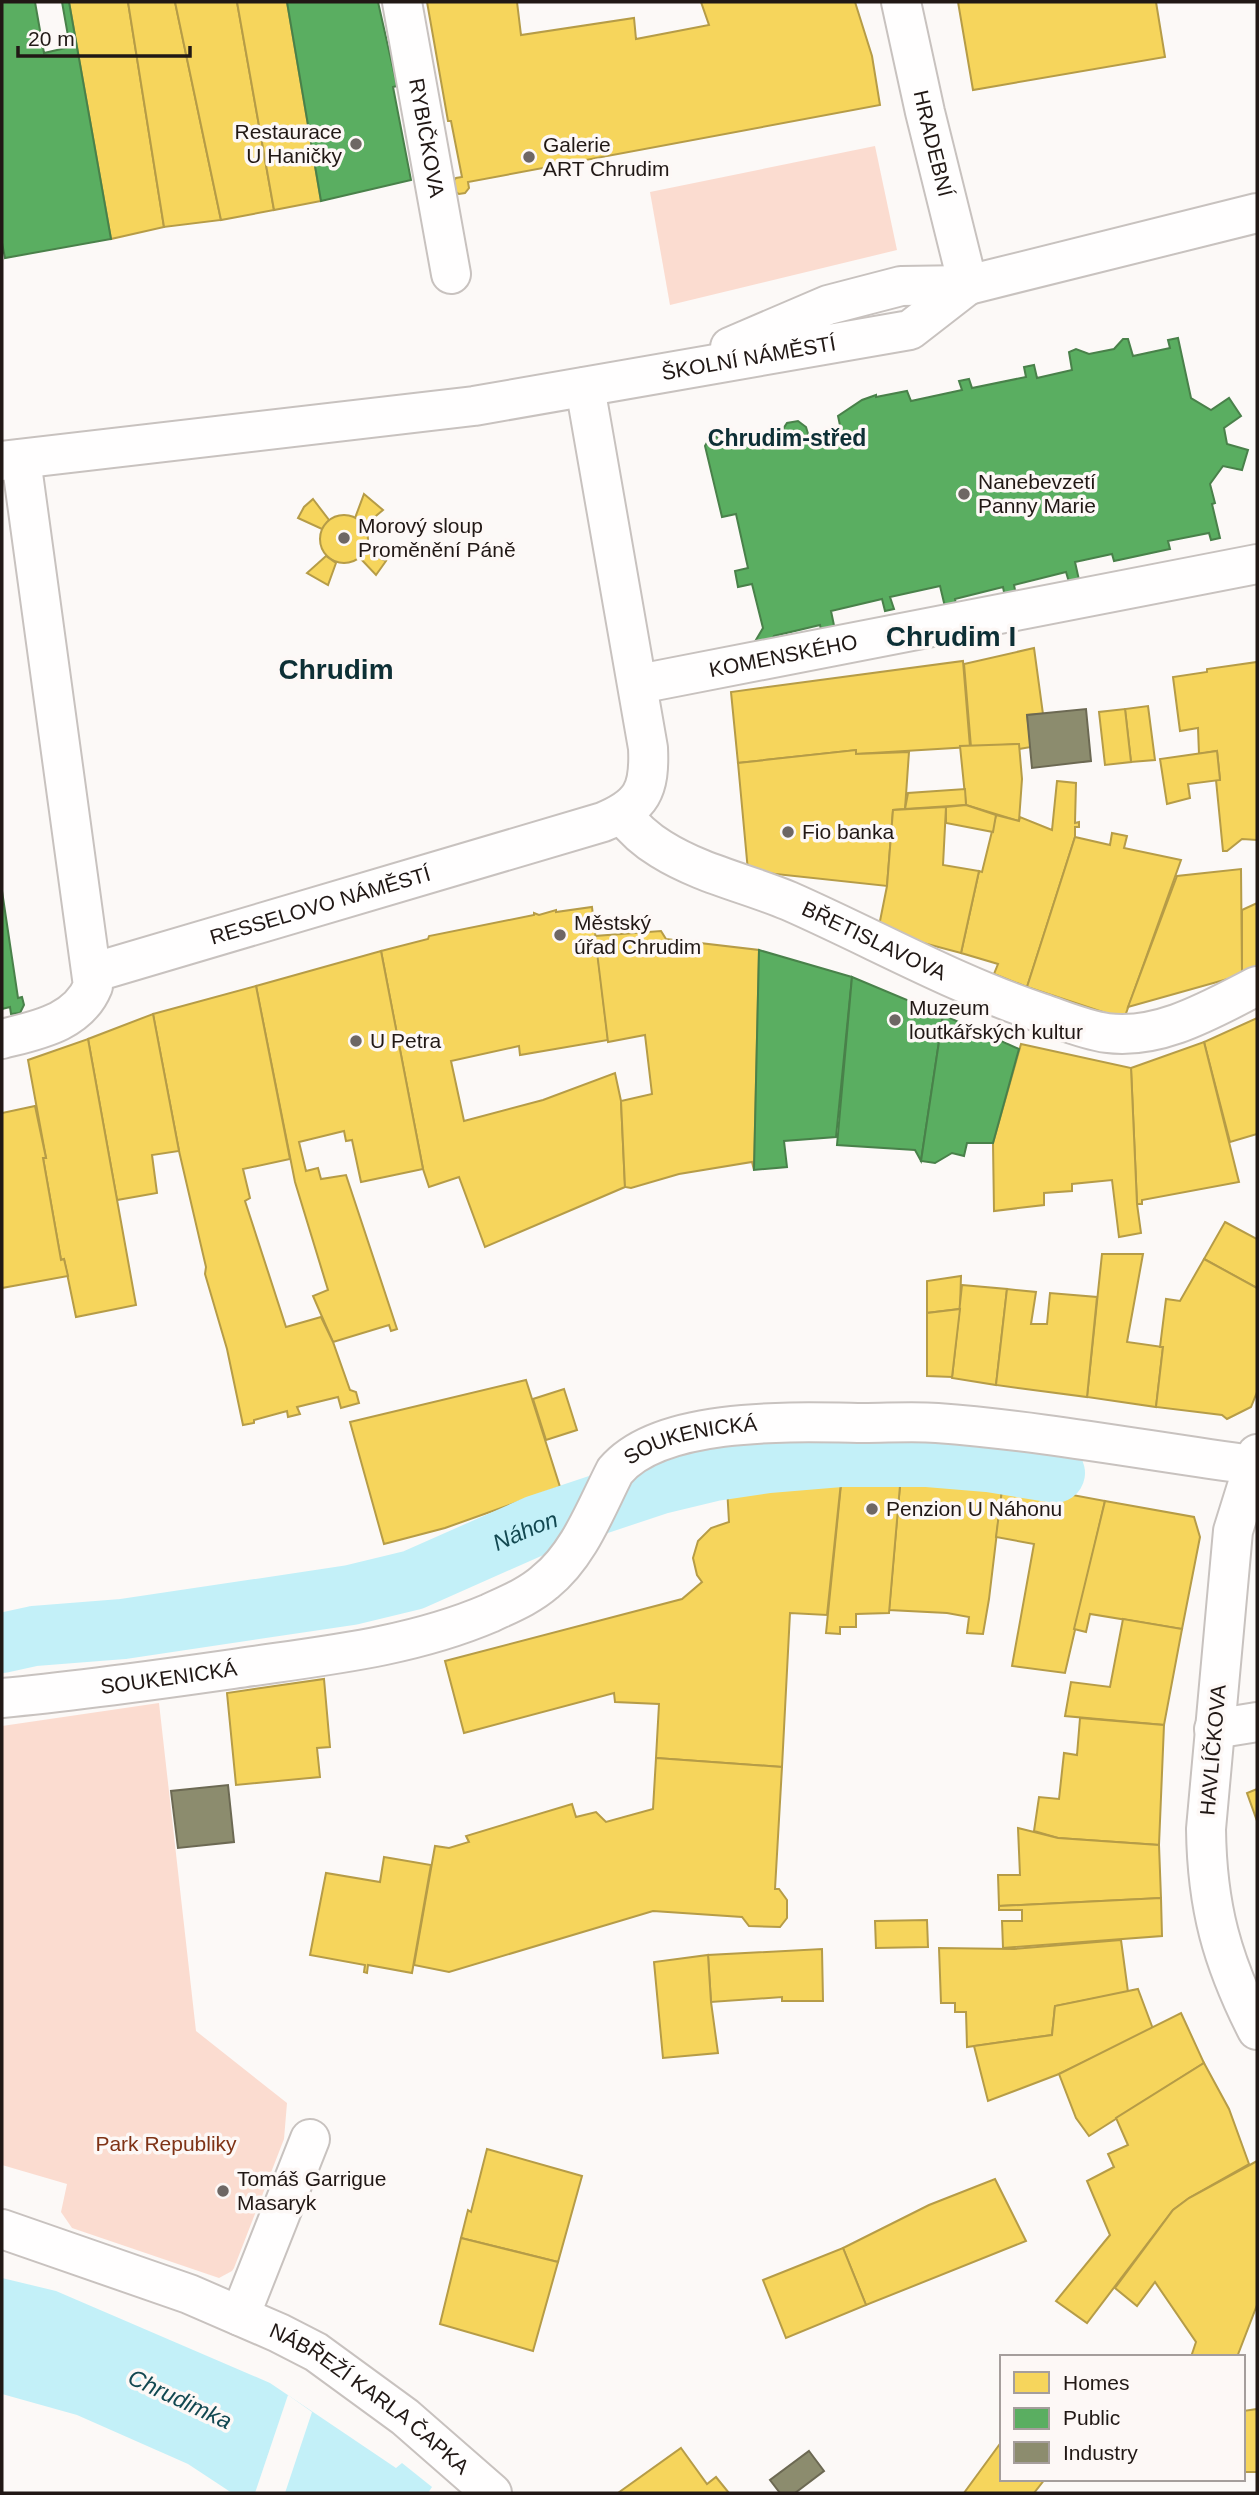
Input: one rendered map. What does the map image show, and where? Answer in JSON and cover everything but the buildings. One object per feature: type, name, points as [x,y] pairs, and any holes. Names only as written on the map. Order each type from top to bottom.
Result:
[{"type":"street","name":"RYBIČKOVA","points":[[402,2],[450,274]]},
{"type":"street","name":"HRADEBNÍ","points":[[901,2],[922,100],[968,285]]},
{"type":"street","name":"ŠKOLNÍ NÁMĚSTÍ","points":[[585,387],[664,374],[828,305],[901,286],[968,285],[1257,214]]},
{"type":"street","points":[[2,1039],[40,1030],[76,1011],[87,1000],[93,986],[11,460],[474,406],[585,387]]},
{"type":"street","name":"RESSELOVO NÁMĚSTÍ","points":[[92,973],[603,822],[622,814],[637,802],[643,793],[648,772],[648,748],[639,684],[585,387]]},
{"type":"street","name":"KOMENSKÉHO","points":[[639,684],[1257,564]]},
{"type":"street","name":"BŘETISLAVOVA","points":[[622,814],[641,835],[688,863],[788,901],[996,998],[1077,1025],[1108,1033],[1141,1032],[1166,1027],[1216,1007],[1257,986]]},
{"type":"street","name":"SOUKENICKÁ","points":[[2,1698],[60,1693],[313,1658],[415,1640],[447,1630],[529,1594],[555,1573],[573,1550],[615,1471],[633,1454],[648,1445],[697,1432],[740,1425],[796,1422],[948,1424],[1017,1431],[1252,1470]]},
{"type":"street","name":"HAVLÍČKOVA","points":[[1252,1470],[1233,1531],[1214,1729],[1206,1829],[1206,1866],[1222,1950],[1257,2030]]},
{"type":"street","points":[[1214,1729],[1257,1722]]},
{"type":"street","points":[[240,2316],[310,2139]]},
{"type":"street","name":"NÁBŘEŽÍ KARLA ČAPKA","points":[[2,2229],[189,2294],[316,2352],[405,2417],[492,2493]]},
{"type":"green space","points":[[875,146],[897,250],[670,305],[650,192]]},
{"type":"green space","name":"Park Republiky","points":[[159,1703],[196,2031],[287,2103],[284,2139],[234,2268],[219,2278],[72,2228],[61,2212],[67,2184],[2,2165],[2,1726]]},
{"type":"water","name":"Chrudimka","points":[[2,2278],[56,2291],[270,2383],[396,2468],[402,2463],[432,2487],[428,2493],[232,2493],[188,2464],[77,2415],[2,2394]]},
{"type":"pier","points":[[288,2395],[312,2412],[285,2493],[255,2493]]},
{"type":"waterway","name":"Náhon","points":[[2,1643],[34,1636],[123,1629],[351,1595],[413,1580],[537,1525],[660,1484],[714,1471],[840,1457],[928,1457],[988,1462],[1055,1473]]},
{"type":"place","name":"Restaurace U Haničky","points":[[356,144]]},
{"type":"place","name":"Galerie ART Chrudim","points":[[529,157]]},
{"type":"place","name":"Nanebevzetí Panny Marie","points":[[964,494]]},
{"type":"place","name":"Morový sloup Proměnění Páně","points":[[344,538]]},
{"type":"place","name":"Fio banka","points":[[788,832]]},
{"type":"place","name":"Městský úřad Chrudim","points":[[560,935]]},
{"type":"place","name":"Muzeum loutkářských kultur","points":[[895,1020]]},
{"type":"place","name":"U Petra","points":[[356,1041]]},
{"type":"place","name":"Penzion U Náhonu","points":[[872,1509]]},
{"type":"place","name":"Tomáš Garrigue Masaryk","points":[[223,2191]]},
{"type":"district","name":"Chrudim-střed","points":[[787,438]]},
{"type":"district","name":"Chrudim I","points":[[951,636]]},
{"type":"district","name":"Chrudim","points":[[336,669]]}]
